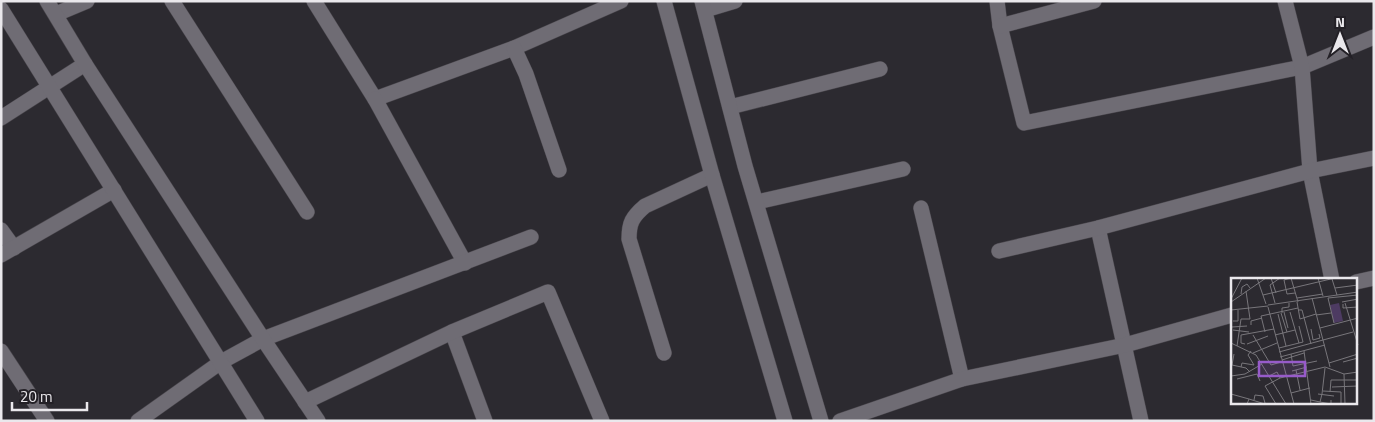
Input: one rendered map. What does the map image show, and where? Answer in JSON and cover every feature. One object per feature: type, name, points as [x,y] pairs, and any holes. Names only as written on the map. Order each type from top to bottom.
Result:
[{"type":"street","points":[[47,1],[85,64],[318,421]]},
{"type":"street","points":[[56,14],[87,1]]},
{"type":"street","points":[[172,1],[307,212]]},
{"type":"street","points":[[314,1],[375,99],[464,263]]},
{"type":"street","points":[[375,99],[514,48],[622,1]]},
{"type":"street","points":[[664,1],[712,175],[785,421]]},
{"type":"street","points":[[735,1],[703,6],[745,166],[821,421]]},
{"type":"street","points":[[997,1],[1000,26],[1024,123],[1302,67],[1374,38]]},
{"type":"street","points":[[1000,26],[1094,1]]},
{"type":"street","points":[[1285,1],[1302,67],[1310,172],[1332,278]]},
{"type":"street","points":[[1,9],[257,421]]},
{"type":"street","points":[[514,48],[526,74],[559,170]]},
{"type":"street","points":[[1,118],[85,64]]},
{"type":"street","points":[[730,107],[880,69]]},
{"type":"street","points":[[999,251],[1098,228],[1310,172],[1374,158]]},
{"type":"street","points":[[757,202],[903,169]]},
{"type":"street","points":[[664,353],[630,239],[630,226],[636,214],[644,206],[712,175]]},
{"type":"street","points":[[1,230],[8,252],[114,190]]},
{"type":"street","points":[[921,208],[962,379]]},
{"type":"street","points":[[1098,228],[1142,421]]},
{"type":"street","points":[[138,421],[221,362],[263,339],[531,237]]},
{"type":"street","points":[[1358,282],[1374,278]]},
{"type":"street","points":[[305,402],[452,332],[548,292],[602,421]]},
{"type":"street","points":[[840,421],[962,379],[1125,345],[1231,315]]},
{"type":"street","points":[[452,332],[485,421]]},
{"type":"street","points":[[1,351],[47,421]]}]
